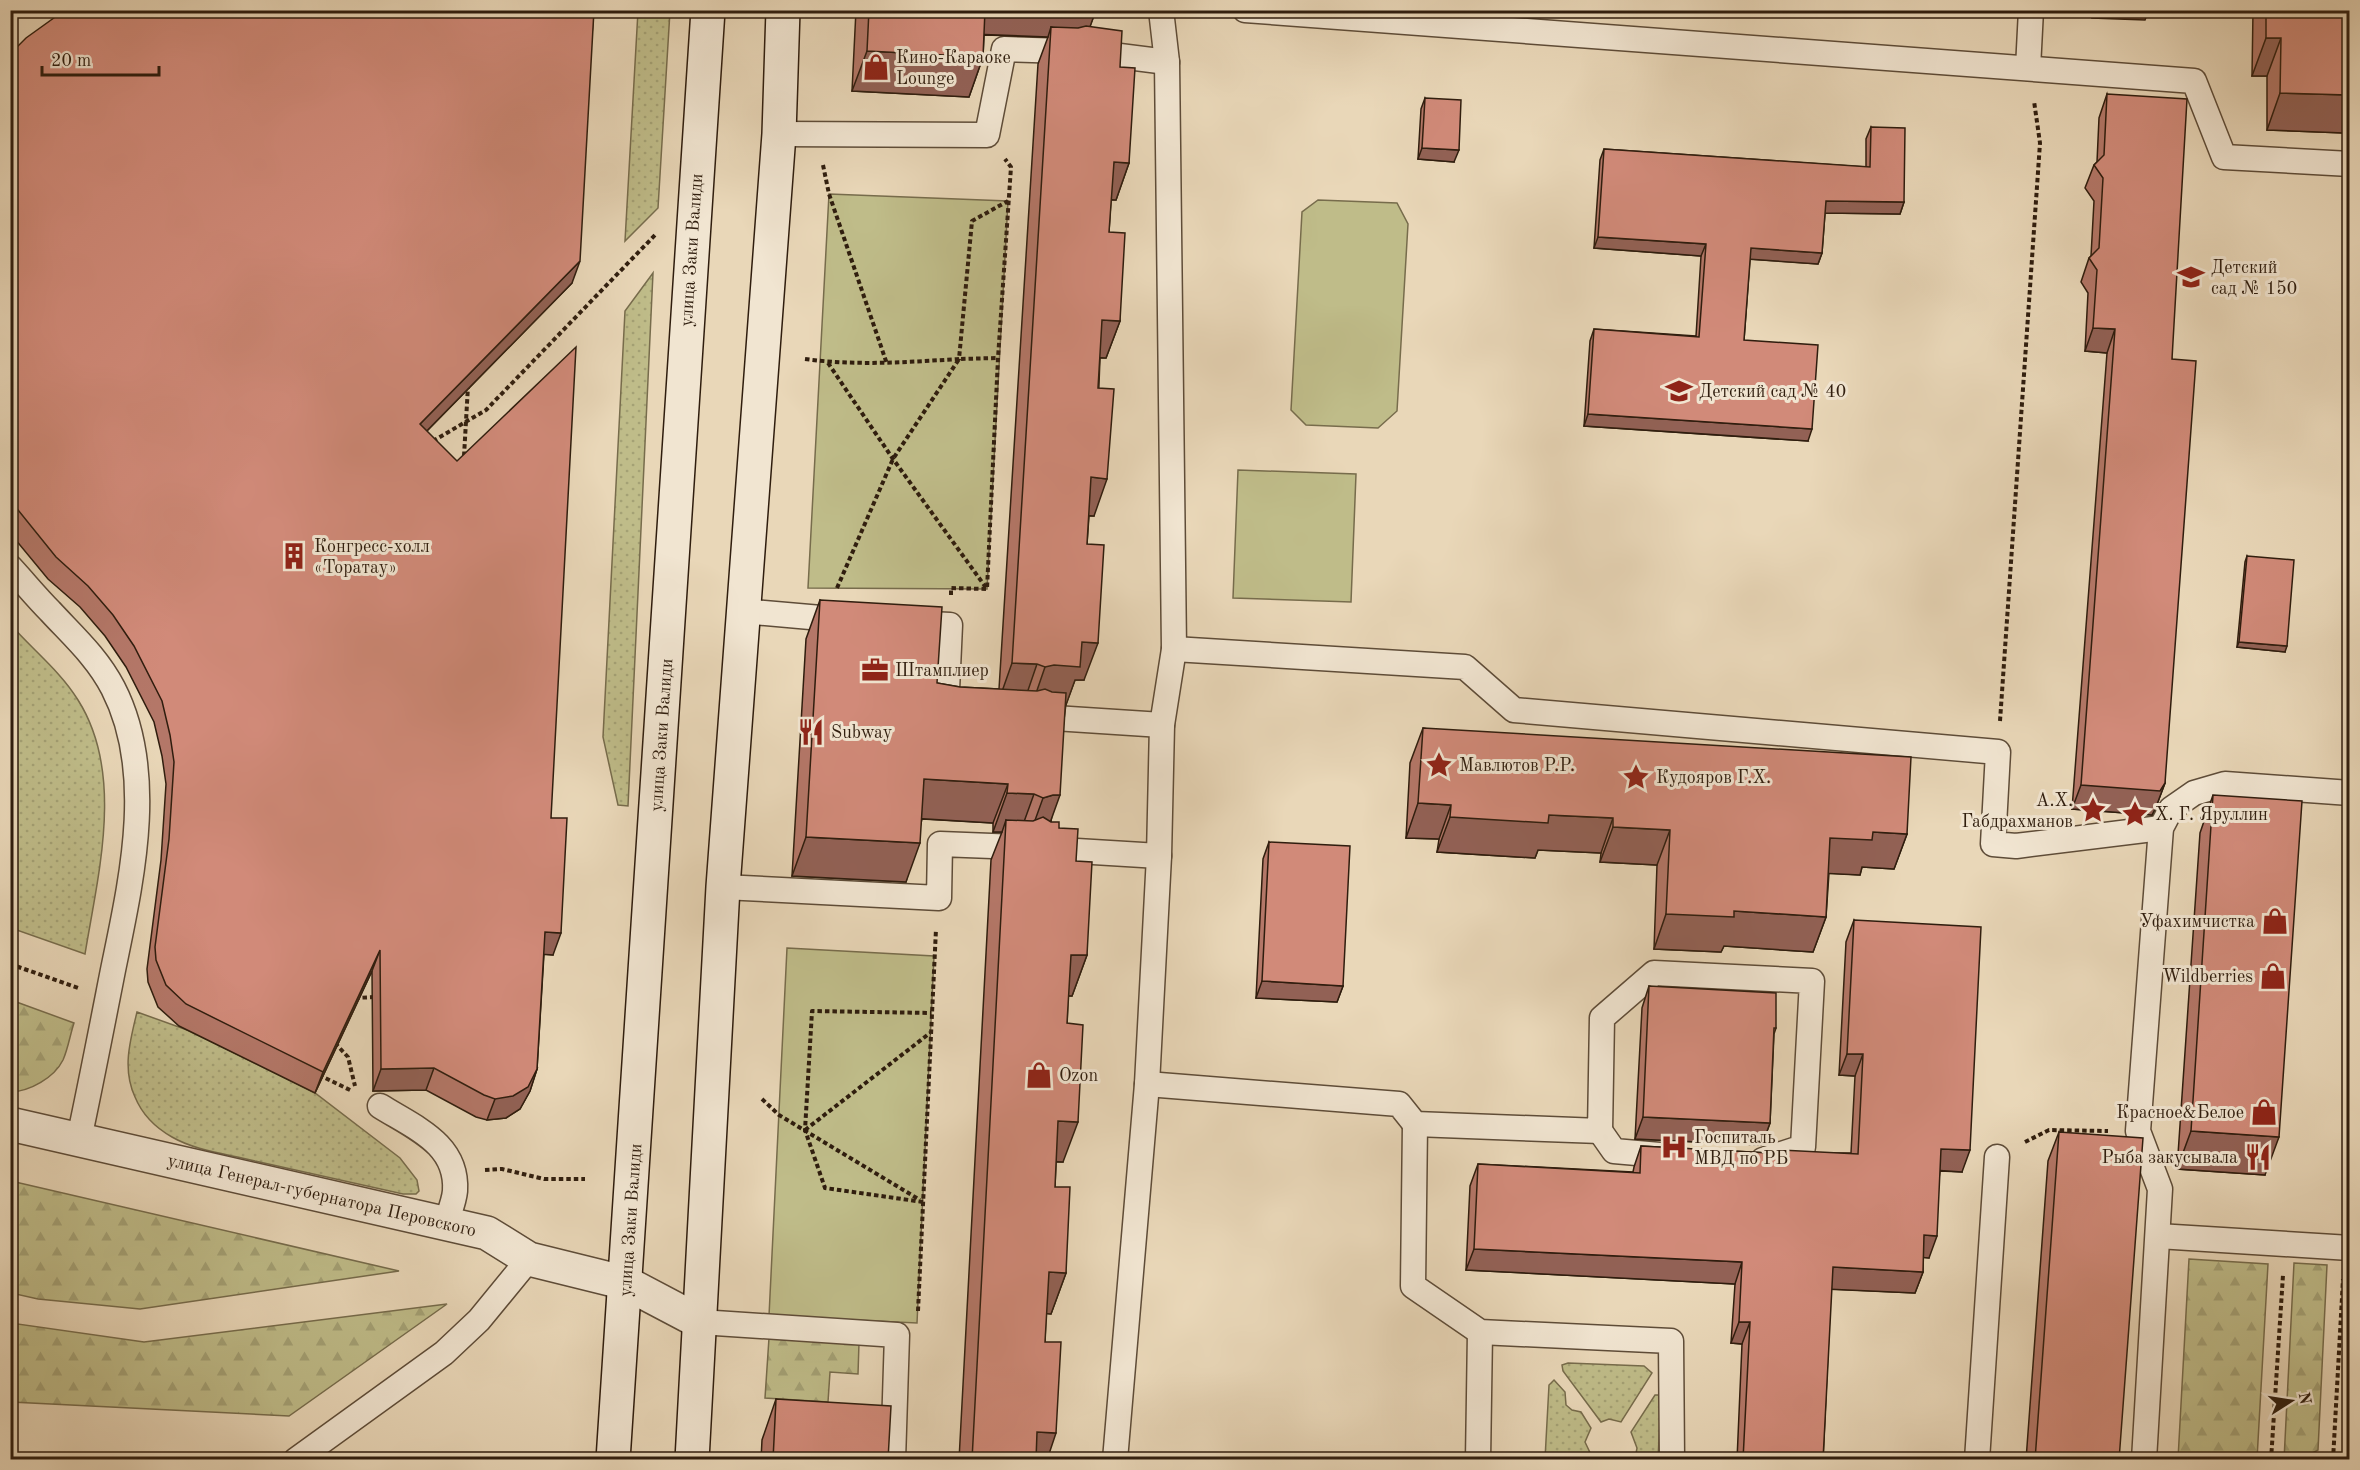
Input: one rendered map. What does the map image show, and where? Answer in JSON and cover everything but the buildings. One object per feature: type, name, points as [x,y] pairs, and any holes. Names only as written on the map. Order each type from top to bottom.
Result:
[{"type":"main road","name":"улица Заки Валиди","points":[[613,1460],[708,10]]},
{"type":"main road","points":[[692,1460],[723,887],[779,134],[783,10]]},
{"type":"main road","name":"улица Генерал-губернатора Перовского","points":[[10,1124],[487,1233],[530,1259],[626,1283],[700,1322]]},
{"type":"lane","points":[[1115,1460],[1147,1084],[1159,856],[1162,725],[1174,649],[1167,62],[1161,10]]},
{"type":"lane","points":[[1245,10],[2194,81],[2224,157],[2349,164]]},
{"type":"lane","points":[[2028,68],[2031,10]]},
{"type":"lane","points":[[779,134],[987,135],[1004,49],[1072,51],[1167,62]]},
{"type":"lane","points":[[10,567],[51,613],[79,640],[100,666],[114,690],[128,727],[134,765],[137,814],[132,876],[79,1139]]},
{"type":"lane","points":[[742,611],[790,617],[950,625],[946,712],[979,714]]},
{"type":"lane","points":[[1174,649],[1466,667],[1514,710],[1998,752],[1993,844],[2016,846],[2161,828]]},
{"type":"lane","points":[[1025,716],[1162,725]]},
{"type":"lane","points":[[2144,1460],[2160,1189],[2138,1131],[2161,828],[2171,809],[2194,793],[2224,784],[2349,793]]},
{"type":"lane","points":[[723,887],[939,898],[940,844],[1159,856]]},
{"type":"lane","points":[[1692,1158],[1614,1151],[1600,1131],[1602,1018],[1654,974],[1812,981],[1803,1147],[1761,1160],[1738,1159]]},
{"type":"lane","points":[[1147,1084],[1399,1104],[1415,1124],[1413,1286],[1480,1332],[1671,1341],[1672,1460]]},
{"type":"lane","points":[[380,1106],[444,1150],[452,1162],[455,1179],[454,1194],[446,1223]]},
{"type":"lane","points":[[1415,1124],[1600,1131]]},
{"type":"lane","points":[[1977,1460],[1996,1157]]},
{"type":"lane","points":[[2158,1236],[2347,1247]]},
{"type":"lane","points":[[297,1460],[444,1353],[479,1320],[530,1259]]},
{"type":"lane","points":[[700,1322],[897,1335],[893,1460]]},
{"type":"lane","points":[[1478,1460],[1480,1332]]},
{"type":"path","points":[[1998,752],[2040,143],[2028,68]]},
{"type":"path","points":[[816,135],[829,194],[887,364]]},
{"type":"path","points":[[987,135],[1011,167],[998,358],[987,589]]},
{"type":"path","points":[[790,617],[834,597],[893,459],[959,358],[972,221],[1008,201]]},
{"type":"path","points":[[425,446],[486,410],[635,255]]},
{"type":"path","points":[[805,360],[887,364],[959,358],[998,358]]},
{"type":"path","points":[[827,362],[893,459],[987,589]]},
{"type":"path","points":[[464,458],[468,375]]},
{"type":"path","points":[[950,625],[951,588],[987,589]]},
{"type":"path","points":[[918,1312],[931,1013],[939,898]]},
{"type":"path","points":[[10,964],[83,990]]},
{"type":"path","points":[[347,999],[382,996]]},
{"type":"path","points":[[923,1202],[825,1188],[805,1130],[812,1011],[931,1013]]},
{"type":"path","points":[[805,1130],[931,1032]]},
{"type":"path","points":[[328,1038],[337,1044],[348,1058],[354,1075],[356,1093]]},
{"type":"path","points":[[762,1099],[779,1115],[923,1202]]},
{"type":"path","points":[[1996,1157],[2049,1130],[2138,1131]]},
{"type":"path","points":[[2333,1460],[2347,1247],[2349,1164]]},
{"type":"path","points":[[455,1179],[482,1170],[502,1169],[544,1179],[585,1179]]},
{"type":"path","points":[[2271,1460],[2284,1244]]},
{"type":"green space","points":[[638,11],[670,11],[658,208],[625,241]]},
{"type":"green space","points":[[829,194],[1008,201],[987,589],[808,588]]},
{"type":"green space","points":[[1318,200],[1397,203],[1408,224],[1397,411],[1378,428],[1306,425],[1291,410],[1302,212]]},
{"type":"green space","points":[[653,273],[628,806],[618,805],[603,737],[625,311]]},
{"type":"green space","points":[[1238,470],[1356,474],[1351,602],[1233,598]]},
{"type":"green space","points":[[11,625],[55,671],[78,700],[92,729],[101,760],[104,825],[101,858],[85,954],[11,928]]},
{"type":"green space","points":[[787,948],[934,956],[917,1323],[769,1316]]},
{"type":"green space","points":[[11,1000],[74,1023],[65,1056],[59,1067],[41,1082],[26,1089],[11,1092]]},
{"type":"green space","points":[[137,1012],[190,1031],[315,1093],[400,1158],[417,1180],[419,1191],[416,1194],[403,1194],[212,1152],[181,1142],[166,1133],[146,1115],[131,1086],[128,1055]]},
{"type":"green space","points":[[11,1181],[399,1271],[140,1309],[38,1299],[11,1293]]},
{"type":"green space","points":[[2189,1259],[2268,1264],[2257,1459],[2178,1459]]},
{"type":"green space","points":[[2294,1263],[2327,1265],[2318,1450],[2301,1459],[2284,1460]]},
{"type":"green space","points":[[447,1304],[289,1416],[11,1402],[11,1323],[144,1342]]},
{"type":"green space","points":[[769,1338],[859,1343],[858,1374],[830,1372],[828,1402],[765,1398]]},
{"type":"green space","points":[[1568,1363],[1644,1366],[1652,1373],[1621,1422],[1609,1419],[1601,1422],[1563,1371],[1562,1365]]},
{"type":"green space","points":[[1554,1380],[1565,1392],[1566,1405],[1572,1410],[1581,1412],[1591,1428],[1585,1442],[1593,1459],[1545,1459],[1549,1385]]},
{"type":"green space","points":[[1655,1395],[1661,1398],[1658,1459],[1635,1459],[1637,1448],[1631,1432]]},
{"type":"place","name":"Кино-Караоке Lounge","points":[[876,67]]},
{"type":"place","name":"Детский сад № 150","points":[[2191,277]]},
{"type":"place","name":"Детский сад № 40","points":[[1679,391]]},
{"type":"place","name":"Конгресс-холл «Торатау»","points":[[294,556]]},
{"type":"place","name":"Штамплиер","points":[[875,670]]},
{"type":"place","name":"Subway","points":[[811,732]]},
{"type":"place","name":"Мавлютов Р.Р.","points":[[1439,765]]},
{"type":"place","name":"Кудояров Г.Х.","points":[[1636,777]]},
{"type":"place","name":"А.Х. Габдрахманов","points":[[2093,810]]},
{"type":"place","name":"Х. Г. Яруллин","points":[[2135,814]]},
{"type":"place","name":"Уфахимчистка","points":[[2275,921]]},
{"type":"place","name":"Wildberries","points":[[2273,976]]},
{"type":"place","name":"Ozon","points":[[1039,1075]]},
{"type":"place","name":"Красное&Белое","points":[[2264,1112]]},
{"type":"place","name":"Госпиталь МВД по РБ","points":[[1674,1147]]},
{"type":"place","name":"Рыба закусывала","points":[[2258,1157]]}]
